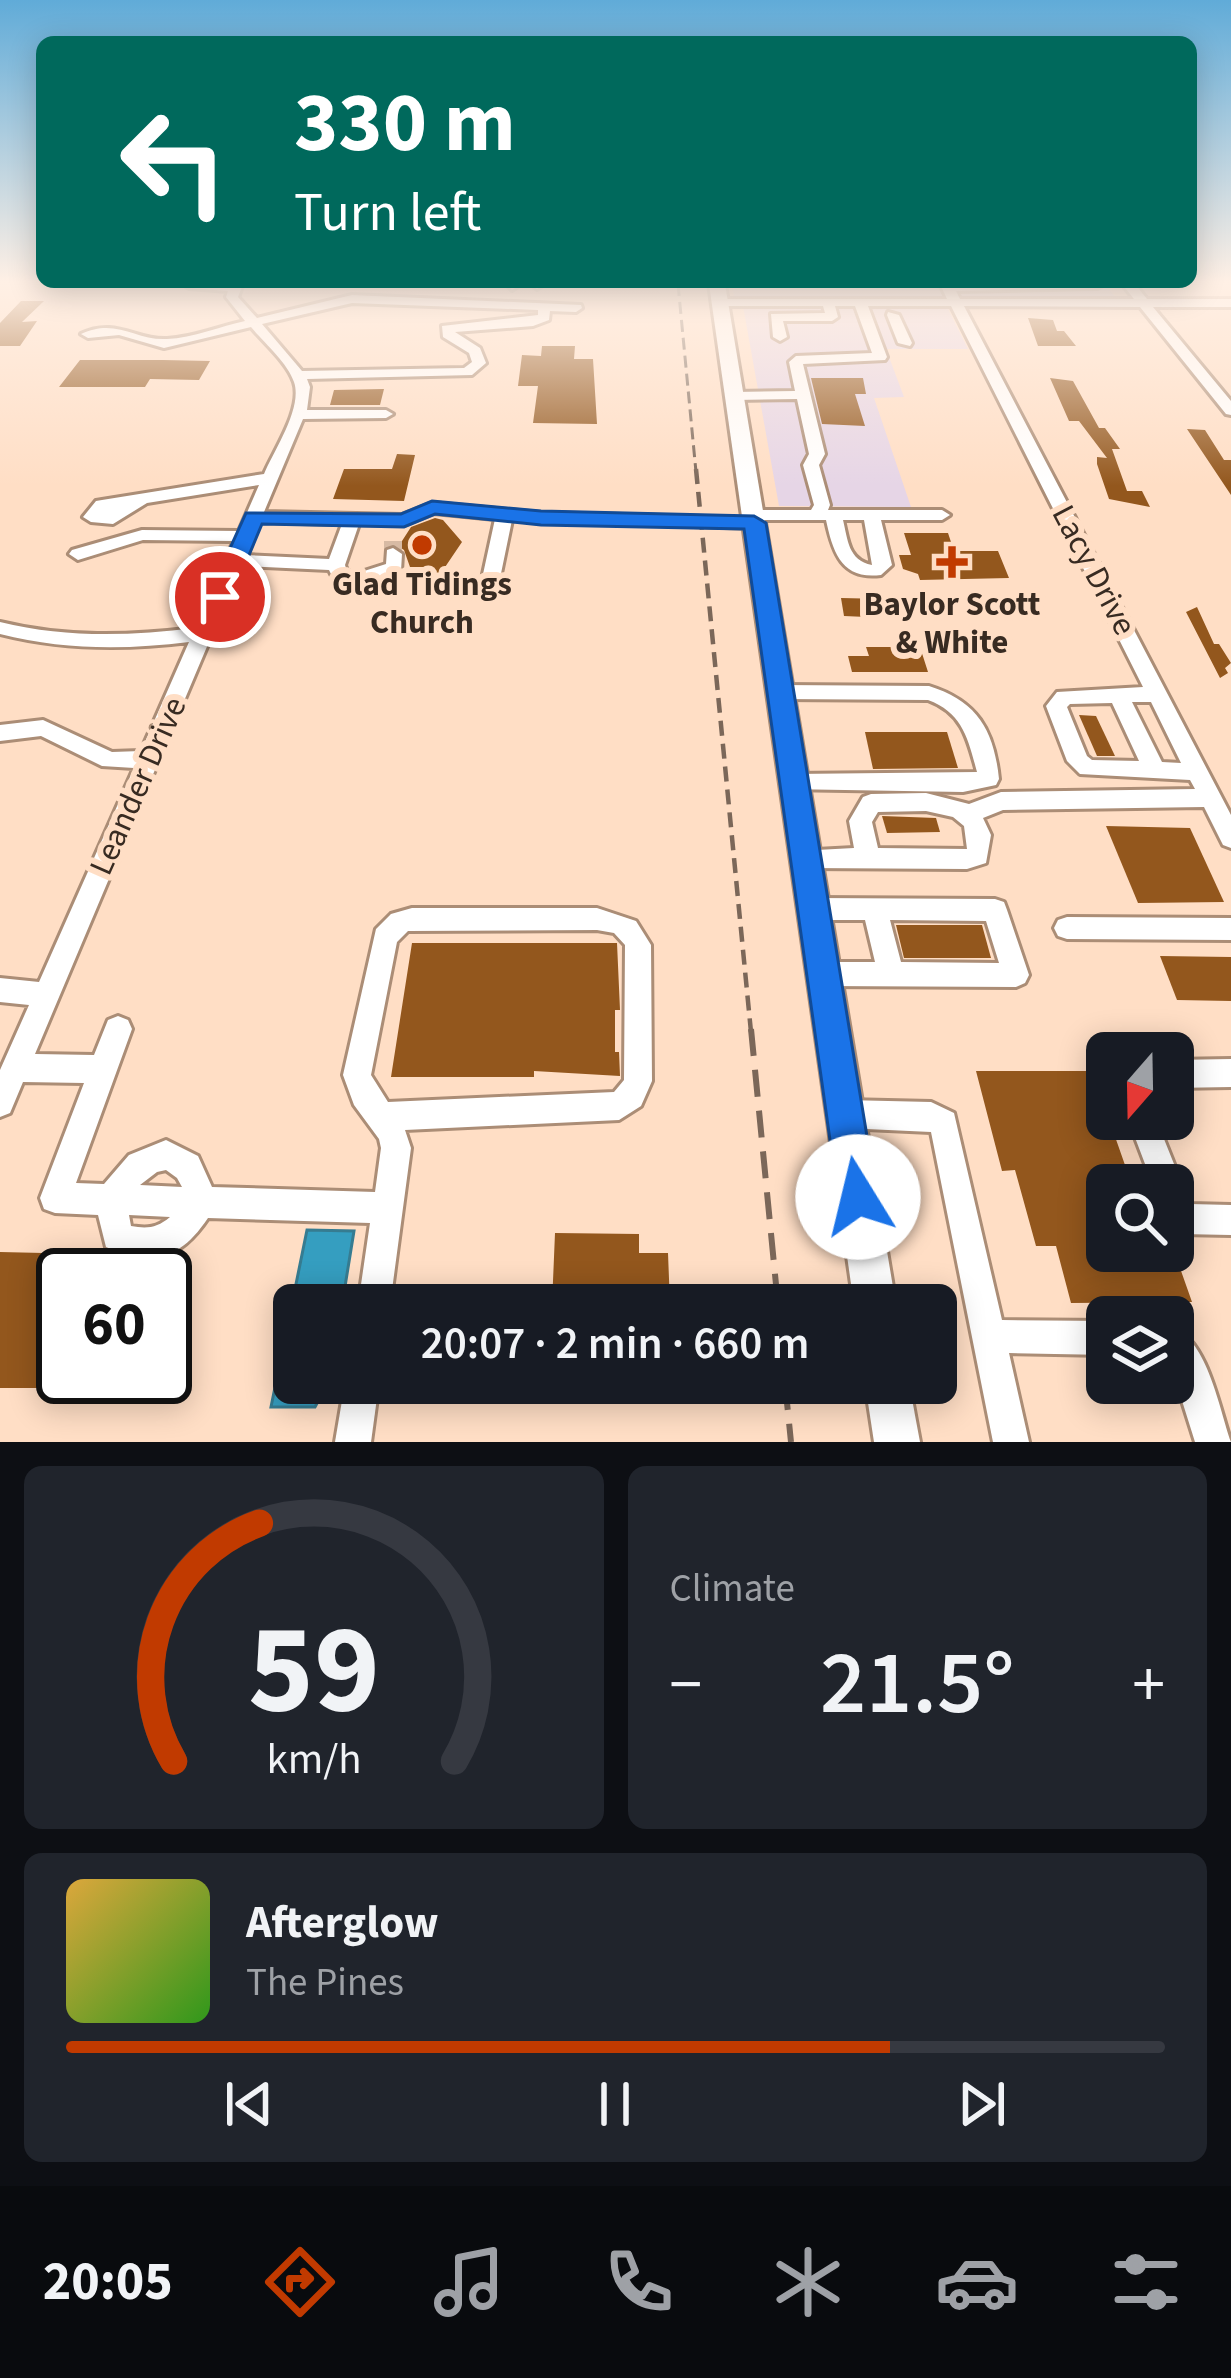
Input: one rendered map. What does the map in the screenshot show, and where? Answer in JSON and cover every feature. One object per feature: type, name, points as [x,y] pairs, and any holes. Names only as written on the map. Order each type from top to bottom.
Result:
[{"type":"main road","points":[[727,351],[872,1284]]},
{"type":"main road","points":[[891,1404],[897,1442]]},
{"type":"street","points":[[278,351],[298,374],[467,372],[478,362],[475,351]]},
{"type":"street","points":[[871,515],[883,566],[875,572],[854,570],[847,564],[822,505],[811,465],[817,454],[798,371],[880,372],[885,369],[878,351]]},
{"type":"street","name":"Lacy Drive","points":[[981,351],[1231,838]]},
{"type":"street","points":[[1182,351],[1231,412]]},
{"type":"street","name":"Leander Drive","points":[[0,1103],[298,415],[303,394],[298,374]]},
{"type":"street","points":[[734,396],[803,395]]},
{"type":"street","points":[[298,415],[386,414]]},
{"type":"street","points":[[140,500],[270,478]]},
{"type":"street","points":[[78,554],[142,536],[352,519],[399,520],[432,508],[504,516],[942,515]]},
{"type":"street","points":[[489,588],[504,516]]},
{"type":"street","points":[[352,519],[336,565],[340,576],[362,578],[394,567],[399,520]]},
{"type":"street","points":[[236,560],[336,565]]},
{"type":"street","points":[[0,628],[58,642],[93,644],[204,634]]},
{"type":"street","points":[[780,692],[929,693],[948,699],[966,710],[974,723],[988,773],[988,779],[963,783],[794,783]]},
{"type":"street","points":[[1118,694],[1155,771]]},
{"type":"street","points":[[1159,694],[1057,700],[1078,761],[1097,770],[1198,772]]},
{"type":"street","points":[[0,734],[44,728],[110,760],[150,759]]},
{"type":"street","points":[[969,814],[1000,801],[1211,798]]},
{"type":"street","points":[[806,858],[868,859],[978,856],[980,846],[969,814],[948,803],[871,802],[860,821],[868,859]]},
{"type":"street","points":[[814,909],[994,910],[1016,975],[824,974]]},
{"type":"street","points":[[875,909],[890,974]]},
{"type":"street","points":[[377,1284],[396,1148],[394,1132],[359,1090],[357,1075],[381,948],[400,922],[597,920],[626,926],[634,935],[638,945],[638,1081],[619,1106],[385,1117]]},
{"type":"street","points":[[1067,928],[1231,929]]},
{"type":"street","points":[[0,990],[47,995]]},
{"type":"street","points":[[118,1029],[55,1198],[388,1208]]},
{"type":"street","points":[[15,1068],[103,1070]]},
{"type":"street","points":[[1194,1074],[1231,1073]]},
{"type":"street","points":[[845,1114],[931,1116],[944,1123],[1011,1442]]},
{"type":"street","points":[[166,1155],[184,1161],[196,1174],[200,1203],[183,1229],[164,1243],[138,1246],[117,1236],[111,1201],[129,1172],[148,1158],[166,1155]]},
{"type":"street","points":[[1194,1220],[1231,1220]]},
{"type":"street","points":[[988,1336],[1086,1338]]},
{"type":"street","points":[[1194,1384],[1213,1442]]},
{"type":"street","points":[[353,1442],[359,1404]]},
{"type":"shaded area","points":[[751,351],[887,351],[904,397],[874,398],[911,507],[779,506]]},
{"type":"water","points":[[307,1230],[354,1231],[345,1284],[296,1284]]},
{"type":"water","points":[[273,1397],[273,1404],[317,1404],[315,1407],[271,1407]]},
{"type":"building","points":[[541,351],[575,351],[574,359],[593,359],[597,424],[533,423],[538,386],[518,386],[522,355],[541,356]]},
{"type":"building","points":[[80,360],[210,361],[199,380],[150,379],[145,387],[59,387]]},
{"type":"building","points":[[811,378],[863,378],[866,394],[855,394],[865,426],[822,424]]},
{"type":"building","points":[[1050,378],[1073,381],[1099,428],[1105,428],[1120,449],[1112,449],[1127,491],[1142,491],[1150,507],[1109,499],[1097,464],[1097,457],[1107,458],[1079,421],[1069,421]]},
{"type":"building","points":[[384,389],[380,405],[330,405],[334,390]]},
{"type":"building","points":[[1187,429],[1205,430],[1224,460],[1231,460],[1231,495]]},
{"type":"building","points":[[397,454],[415,455],[404,501],[333,499],[344,469],[392,469]]},
{"type":"building","name":"Glad Tidings Church","points":[[435,518],[443,520],[462,542],[439,576],[427,577],[410,567],[404,550],[395,544],[385,546],[385,542],[402,541],[411,527]]},
{"type":"building","name":"Baylor Scott & White","points":[[904,533],[948,533],[954,551],[998,551],[1009,578],[920,580],[918,574],[903,569],[899,555],[911,555]]},
{"type":"building","points":[[841,598],[885,599],[889,618],[844,616]]},
{"type":"building","points":[[1197,607],[1214,644],[1219,644],[1231,663],[1220,678],[1186,612]]},
{"type":"building","points":[[866,647],[920,647],[928,672],[852,672],[848,656],[869,656]]},
{"type":"building","points":[[1079,715],[1096,716],[1115,756],[1097,756]]},
{"type":"building","points":[[865,732],[947,732],[958,768],[873,769]]},
{"type":"building","points":[[882,816],[936,818],[940,832],[887,833]]},
{"type":"building","points":[[1106,826],[1190,828],[1224,902],[1138,903]]},
{"type":"building","points":[[896,925],[982,925],[991,958],[904,958]]},
{"type":"building","points":[[412,943],[617,943],[620,1010],[615,1010],[615,1052],[619,1052],[620,1076],[534,1071],[534,1077],[391,1077]]},
{"type":"building","points":[[1160,956],[1231,957],[1231,1001],[1177,1000]]},
{"type":"building","points":[[976,1071],[1086,1071],[1086,1140],[1116,1140],[1125,1164],[1086,1164],[1086,1272],[1181,1272],[1190,1296],[1086,1296],[1086,1303],[1071,1303],[1056,1246],[1036,1246],[1015,1170],[1002,1171]]},
{"type":"building","points":[[555,1233],[639,1234],[639,1253],[668,1253],[669,1284],[553,1284]]},
{"type":"building","points":[[0,1252],[36,1253],[36,1388],[0,1388]]},
{"type":"tunnel","points":[[393,541],[393,554]]},
{"type":"railway","points":[[684,351],[696,472]]},
{"type":"railway","points":[[696,469],[751,1032]]},
{"type":"railway","points":[[751,1029],[776,1284]]},
{"type":"railway","points":[[787,1404],[791,1442]]},
{"type":"place","name":"Glad Tidings Church","points":[[422,545]]},
{"type":"place","name":"Baylor Scott & White","points":[[952,562]]},
{"type":"route","points":[[220,597],[254,517],[404,520],[432,508],[496,516],[754,523],[858,1197]]}]
